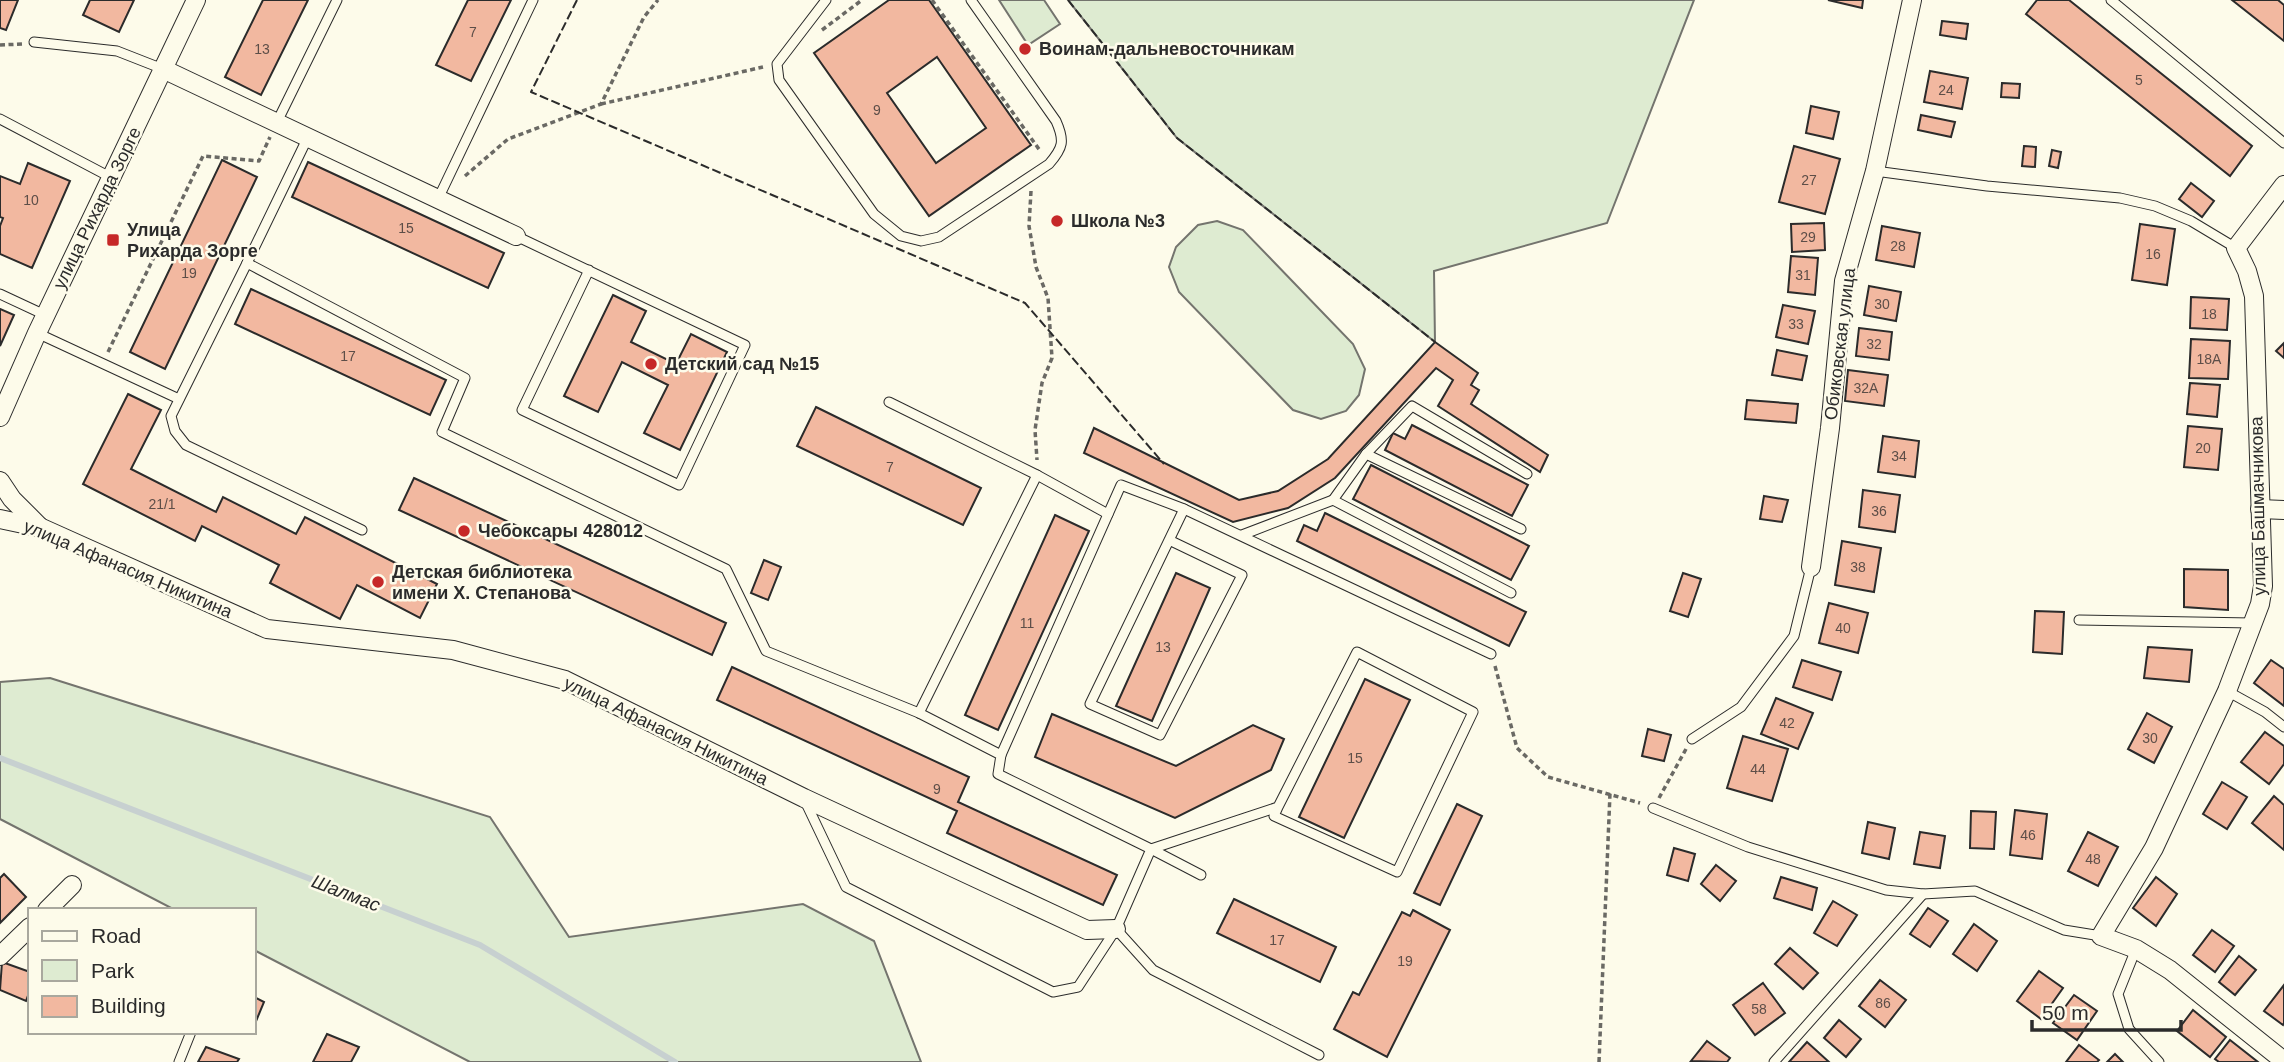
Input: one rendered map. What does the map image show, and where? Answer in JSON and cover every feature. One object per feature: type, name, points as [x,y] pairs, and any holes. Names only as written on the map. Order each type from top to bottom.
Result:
[{"type":"street","name":"улица Рихарда Зорге","points":[[0,417],[37,333],[196,0]]},
{"type":"street","name":"Обиковская улица","points":[[1811,567],[1830,428],[1844,281],[1875,171],[1912,0]]},
{"type":"street","points":[[163,69],[516,236]]},
{"type":"street","points":[[2236,248],[2284,185]]},
{"type":"street","name":"улица Башмачникова","points":[[2101,936],[2154,848],[2227,691],[2253,623],[2263,586],[2254,296],[2247,271],[2236,248]]},
{"type":"street","points":[[0,481],[12,499],[42,528]]},
{"type":"street","points":[[2260,509],[2284,510]]},
{"type":"street","name":"улица Афанасия Никитина","points":[[0,519],[42,528],[267,629],[453,650],[565,680],[804,798],[1087,930],[1116,929]]},
{"type":"street","points":[[49,908],[72,885]]},
{"type":"street","points":[[0,956],[28,929]]},
{"type":"street","points":[[2101,936],[2136,949],[2170,970],[2284,1061]]},
{"type":"lane","points":[[277,122],[337,0]]},
{"type":"lane","points":[[438,198],[533,0]]},
{"type":"lane","points":[[826,0],[777,64],[779,80],[874,214],[901,236],[921,242],[939,237],[1049,164],[1061,150],[1062,134],[1056,121],[971,0]]},
{"type":"lane","points":[[2111,0],[2284,143]]},
{"type":"lane","points":[[34,42],[117,51],[163,69]]},
{"type":"lane","points":[[0,119],[111,178]]},
{"type":"lane","points":[[308,137],[171,416],[175,431],[186,445],[362,530]]},
{"type":"lane","points":[[1875,171],[1987,186],[2120,198],[2144,203],[2191,221],[2236,248]]},
{"type":"lane","points":[[516,236],[589,270],[745,345],[679,485],[522,410],[589,270]]},
{"type":"lane","points":[[247,264],[465,378],[442,432],[726,569],[766,651],[919,713],[1001,755]]},
{"type":"lane","points":[[0,294],[46,315]]},
{"type":"lane","points":[[37,333],[179,399]]},
{"type":"lane","points":[[889,402],[1037,475],[1108,514]]},
{"type":"lane","points":[[1242,535],[1332,500],[1366,454],[1412,407],[1527,474]]},
{"type":"lane","points":[[1366,454],[1521,529]]},
{"type":"lane","points":[[919,713],[1037,475]]},
{"type":"lane","points":[[1201,875],[998,774],[1001,755],[1121,485],[1242,535],[1491,654]]},
{"type":"lane","points":[[1332,500],[1511,593]]},
{"type":"lane","points":[[1169,540],[1242,575],[1160,735],[1090,704],[1169,540],[1184,509]]},
{"type":"lane","points":[[1692,739],[1741,707],[1794,636],[1811,567]]},
{"type":"lane","points":[[2079,620],[2253,623]]},
{"type":"lane","points":[[804,798],[846,887],[1053,992],[1078,987],[1116,929],[1151,849],[1278,807],[1357,652],[1473,712],[1397,872],[1274,816],[1278,807]]},
{"type":"lane","points":[[2227,691],[2265,712],[2284,727]]},
{"type":"lane","points":[[1653,808],[1748,847],[1886,890],[1923,894],[1975,891],[2064,930],[2101,936]]},
{"type":"lane","points":[[1774,1062],[1923,894]]},
{"type":"lane","points":[[1116,929],[1153,970],[1320,1055]]},
{"type":"lane","points":[[2136,949],[2118,994],[2129,1029],[2159,1062]]},
{"type":"lane","points":[[179,1062],[190,1034]]},
{"type":"path","points":[[601,104],[644,17],[657,0]]},
{"type":"path","points":[[932,0],[1049,164]]},
{"type":"path","points":[[0,45],[34,42]]},
{"type":"path","points":[[438,198],[508,139],[601,104],[777,64]]},
{"type":"path","points":[[103,364],[203,156],[259,161],[277,122]]},
{"type":"path","points":[[1032,175],[1029,226],[1036,267],[1048,298],[1052,358],[1042,383],[1035,430],[1037,475]]},
{"type":"path","points":[[1491,654],[1517,748],[1548,777],[1610,793],[1653,808],[1692,739]]},
{"type":"path","points":[[1599,1062],[1610,793]]},
{"type":"green space","points":[[999,0],[1044,0],[1060,24],[1028,45]]},
{"type":"green space","points":[[1068,0],[1694,0],[1607,223],[1434,271],[1435,342],[1177,138]]},
{"type":"green space","points":[[1217,221],[1243,230],[1353,344],[1365,369],[1359,395],[1346,411],[1321,419],[1293,410],[1179,292],[1169,267],[1176,247],[1198,225]]},
{"type":"green space","points":[[50,678],[490,817],[569,937],[803,904],[874,941],[921,1062],[470,1062],[256,951],[256,908],[171,908],[0,819],[0,682]]},
{"type":"building","points":[[0,0],[18,0],[6,30],[0,28]]},
{"type":"building","points":[[90,0],[134,0],[119,32],[83,15]]},
{"type":"building","points":[[263,0],[308,0],[261,95],[225,77]]},
{"type":"building","points":[[468,0],[511,0],[471,81],[436,65]]},
{"type":"building","points":[[889,0],[929,0],[1031,145],[929,216],[814,53]],"holes":[[[937,57],[986,128],[936,163],[887,93]]]},
{"type":"building","points":[[1828,0],[1863,0],[1862,8]]},
{"type":"building","points":[[2037,0],[2069,0],[2252,146],[2230,176],[2026,14]]},
{"type":"building","points":[[2232,0],[2278,0],[2284,5],[2284,41]]},
{"type":"building","points":[[1942,21],[1968,24],[1966,39],[1940,35]]},
{"type":"building","points":[[1930,71],[1968,78],[1962,109],[1924,102]]},
{"type":"building","points":[[2002,83],[2020,84],[2019,98],[2001,97]]},
{"type":"building","points":[[1811,106],[1839,112],[1833,139],[1806,133]]},
{"type":"building","points":[[1921,115],[1955,122],[1951,137],[1918,130]]},
{"type":"building","points":[[1794,146],[1840,159],[1825,214],[1779,202]]},
{"type":"building","points":[[2024,146],[2036,147],[2035,167],[2022,166]]},
{"type":"building","points":[[2052,150],[2061,152],[2058,168],[2049,166]]},
{"type":"building","points":[[222,160],[257,177],[165,369],[130,352]]},
{"type":"building","points":[[308,162],[504,253],[488,288],[292,197]]},
{"type":"building","points":[[28,163],[70,181],[32,268],[0,254],[0,226],[3,218],[0,217],[0,176],[20,184]]},
{"type":"building","points":[[2191,183],[2214,201],[2202,217],[2179,199]]},
{"type":"building","points":[[1824,223],[1825,250],[1792,252],[1791,224]]},
{"type":"building","points":[[2140,224],[2175,229],[2167,285],[2132,280]]},
{"type":"building","points":[[1882,226],[1920,233],[1914,267],[1876,260]]},
{"type":"building","points":[[1791,256],[1818,258],[1815,295],[1788,292]]},
{"type":"building","points":[[1869,286],[1901,292],[1896,321],[1864,315]]},
{"type":"building","points":[[251,289],[446,380],[430,415],[235,324]]},
{"type":"building","points":[[613,295],[646,311],[631,342],[676,364],[691,334],[727,352],[680,450],[644,433],[668,385],[622,362],[598,412],[564,396]]},
{"type":"building","points":[[2191,297],[2229,299],[2227,330],[2190,328]]},
{"type":"building","points":[[1783,305],[1815,311],[1808,344],[1776,337]]},
{"type":"building","points":[[0,309],[14,315],[0,346]]},
{"type":"building","points":[[1859,328],[1892,332],[1889,360],[1856,356]]},
{"type":"building","points":[[2191,339],[2230,341],[2228,379],[2189,378]]},
{"type":"building","points":[[1435,342],[1478,373],[1471,385],[1479,390],[1471,404],[1548,455],[1540,472],[1438,406],[1453,380],[1436,368],[1335,478],[1288,508],[1233,522],[1084,453],[1094,428],[1239,500],[1278,491],[1328,459]]},
{"type":"building","points":[[2284,343],[2284,358],[2276,351]]},
{"type":"building","points":[[1777,350],[1807,356],[1802,380],[1772,375]]},
{"type":"building","points":[[1848,370],[1888,375],[1884,406],[1845,401]]},
{"type":"building","points":[[2190,383],[2220,385],[2217,417],[2187,414]]},
{"type":"building","points":[[128,394],[161,410],[131,469],[216,512],[223,497],[296,534],[305,517],[437,584],[420,618],[357,585],[340,619],[270,583],[279,565],[202,526],[195,541],[83,484]]},
{"type":"building","points":[[1747,400],[1798,404],[1796,423],[1745,419]]},
{"type":"building","points":[[816,407],[981,488],[963,525],[797,446]]},
{"type":"building","points":[[1412,425],[1528,485],[1512,516],[1385,450],[1393,433],[1405,439]]},
{"type":"building","points":[[2188,426],[2222,429],[2218,470],[2184,467]]},
{"type":"building","points":[[1883,436],[1919,441],[1915,477],[1878,472]]},
{"type":"building","points":[[1371,465],[1529,546],[1511,580],[1353,499]]},
{"type":"building","points":[[414,478],[726,623],[712,655],[399,510]]},
{"type":"building","points":[[1863,490],[1900,495],[1895,532],[1859,527]]},
{"type":"building","points":[[1764,496],[1788,500],[1782,522],[1760,519]]},
{"type":"building","points":[[1325,513],[1526,612],[1509,646],[1297,541],[1304,525],[1317,531]]},
{"type":"building","points":[[1055,515],[1089,531],[998,730],[965,715]]},
{"type":"building","points":[[1842,541],[1881,548],[1874,592],[1835,585]]},
{"type":"building","points":[[764,560],[781,567],[768,600],[751,593]]},
{"type":"building","points":[[2184,569],[2228,570],[2228,610],[2184,607]]},
{"type":"building","points":[[1176,573],[1210,588],[1152,721],[1116,706]]},
{"type":"building","points":[[1683,573],[1701,579],[1688,617],[1670,611]]},
{"type":"building","points":[[1829,603],[1868,613],[1858,653],[1819,643]]},
{"type":"building","points":[[2035,611],[2064,612],[2062,654],[2033,652]]},
{"type":"building","points":[[2148,647],[2192,650],[2189,682],[2144,678]]},
{"type":"building","points":[[1802,660],[1841,672],[1832,700],[1793,687]]},
{"type":"building","points":[[2271,660],[2284,669],[2284,706],[2254,683]]},
{"type":"building","points":[[732,667],[969,777],[958,802],[1117,875],[1103,905],[947,833],[957,811],[717,700]]},
{"type":"building","points":[[1365,679],[1410,700],[1344,838],[1299,817]]},
{"type":"building","points":[[1776,698],[1813,713],[1798,749],[1761,734]]},
{"type":"building","points":[[2147,713],[2172,727],[2154,763],[2128,749]]},
{"type":"building","points":[[1052,714],[1176,766],[1253,725],[1284,739],[1271,770],[1175,818],[1035,757]]},
{"type":"building","points":[[1648,729],[1671,735],[1664,761],[1642,756]]},
{"type":"building","points":[[2265,732],[2284,746],[2284,764],[2269,784],[2241,762]]},
{"type":"building","points":[[1743,736],[1788,749],[1772,801],[1727,788]]},
{"type":"building","points":[[2222,782],[2247,797],[2227,829],[2203,814]]},
{"type":"building","points":[[2274,796],[2284,805],[2284,850],[2252,823]]},
{"type":"building","points":[[1457,804],[1482,816],[1440,905],[1414,893]]},
{"type":"building","points":[[2015,810],[2047,814],[2042,859],[2010,855]]},
{"type":"building","points":[[1971,811],[1996,812],[1994,849],[1970,848]]},
{"type":"building","points":[[1868,822],[1895,828],[1889,859],[1862,853]]},
{"type":"building","points":[[1920,832],[1945,836],[1940,868],[1914,864]]},
{"type":"building","points":[[2088,832],[2118,847],[2098,886],[2068,871]]},
{"type":"building","points":[[1674,848],[1695,854],[1688,881],[1667,875]]},
{"type":"building","points":[[1716,865],[1736,881],[1720,901],[1701,884]]},
{"type":"building","points":[[4,874],[26,897],[0,923],[0,878]]},
{"type":"building","points":[[1781,877],[1817,888],[1812,910],[1774,898]]},
{"type":"building","points":[[2156,877],[2177,894],[2156,926],[2133,908]]},
{"type":"building","points":[[1234,899],[1336,947],[1320,982],[1217,933]]},
{"type":"building","points":[[1833,901],[1857,915],[1837,946],[1814,933]]},
{"type":"building","points":[[1928,908],[1948,921],[1930,947],[1910,934]]},
{"type":"building","points":[[1413,910],[1450,930],[1387,1057],[1334,1029],[1353,992],[1359,995],[1402,912],[1410,916]]},
{"type":"building","points":[[1974,924],[1997,941],[1977,971],[1953,954]]},
{"type":"building","points":[[2212,930],[2234,946],[2215,972],[2193,955]]},
{"type":"building","points":[[1790,948],[1818,973],[1803,989],[1775,964]]},
{"type":"building","points":[[2239,956],[2256,970],[2235,995],[2219,982]]},
{"type":"building","points":[[2,962],[28,971],[26,1001],[0,990]]},
{"type":"building","points":[[2039,971],[2063,988],[2041,1019],[2017,1001]]},
{"type":"building","points":[[1880,980],[1906,1000],[1885,1027],[1859,1006]]},
{"type":"building","points":[[1763,983],[1785,1013],[1755,1035],[1733,1005]]},
{"type":"building","points":[[2284,985],[2284,1023],[2283,1025],[2264,1011]]},
{"type":"building","points":[[2074,995],[2097,1011],[2077,1040],[2053,1023]]},
{"type":"building","points":[[256,998],[264,1002],[256,1021]]},
{"type":"building","points":[[2193,1010],[2226,1037],[2210,1057],[2177,1031]]},
{"type":"building","points":[[1839,1020],[1861,1039],[1846,1057],[1824,1038]]},
{"type":"building","points":[[327,1034],[359,1047],[351,1062],[313,1062]]},
{"type":"building","points":[[2230,1040],[2258,1062],[2219,1062],[2215,1059]]},
{"type":"building","points":[[1707,1041],[1730,1058],[1727,1062],[1691,1061]]},
{"type":"building","points":[[1807,1042],[1829,1062],[1789,1062]]},
{"type":"building","points":[[2079,1045],[2099,1060],[2066,1062]]},
{"type":"building","points":[[206,1047],[239,1059],[237,1062],[198,1062]]},
{"type":"building","points":[[2115,1054],[2123,1062],[2107,1062]]},
{"type":"waterway","name":"Шалмас","points":[[0,758],[480,945],[675,1062]]},
{"type":"fence","points":[[577,0],[531,92],[1025,303],[1164,464]]},
{"type":"fence","points":[[1068,0],[1177,138],[1435,342]]},
{"type":"place","name":"Воинам-дальневосточникам","points":[[1025,49]]},
{"type":"place","name":"Школа №3","points":[[1057,221]]},
{"type":"place","name":"Улица Рихарда Зорге","points":[[113,240]]},
{"type":"place","name":"Детский сад №15","points":[[651,364]]},
{"type":"place","name":"Чебоксары 428012","points":[[464,531]]},
{"type":"place","name":"Детская библиотека имени Х. Степанова","points":[[378,582]]}]
